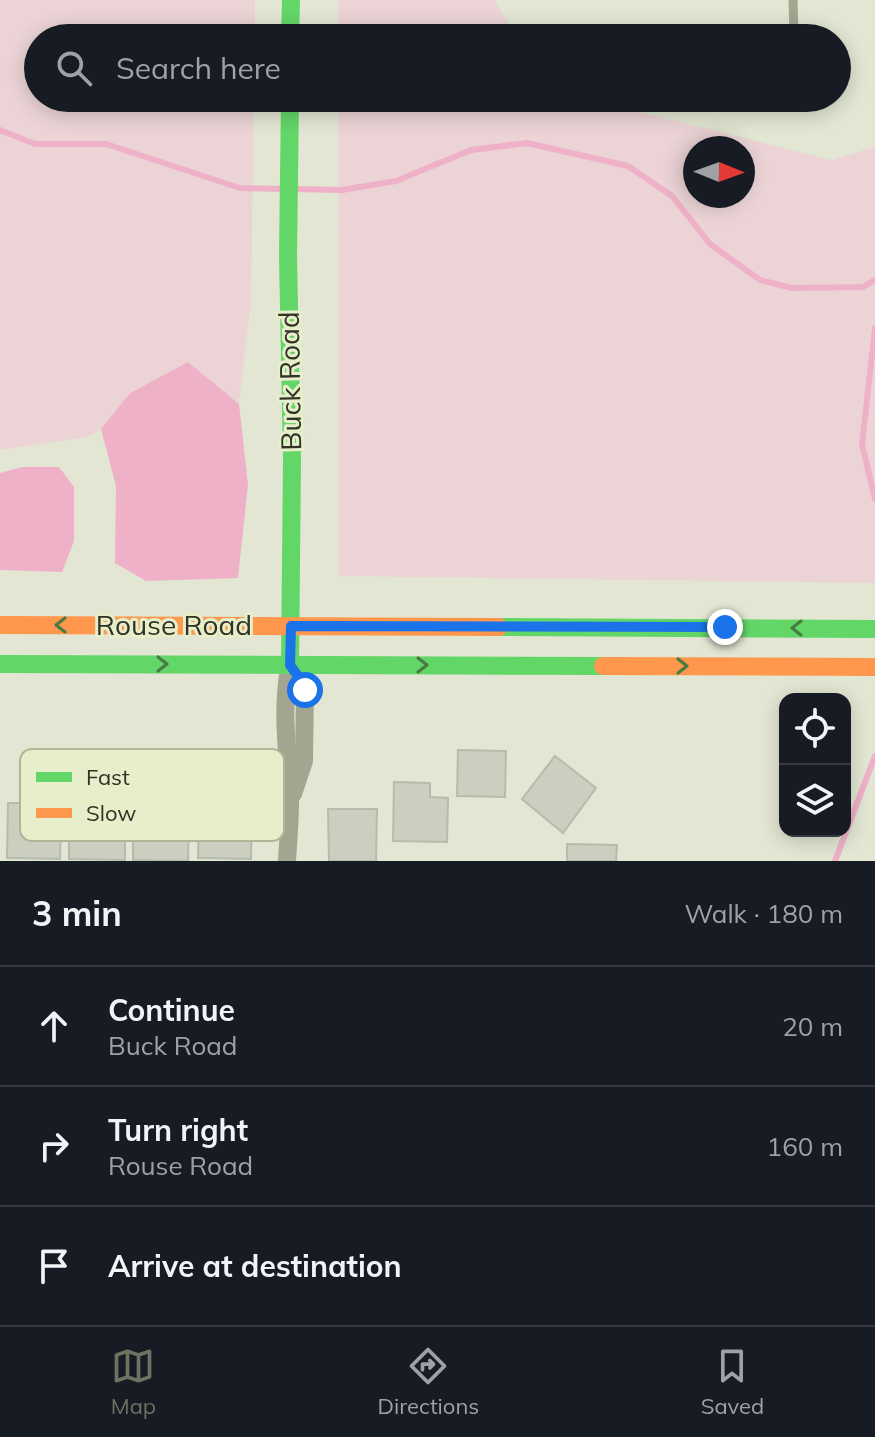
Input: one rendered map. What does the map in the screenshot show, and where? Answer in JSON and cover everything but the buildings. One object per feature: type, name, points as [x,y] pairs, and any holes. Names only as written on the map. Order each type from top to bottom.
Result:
[{"type":"street","points":[[290,24],[291,0]]},
{"type":"street","name":"Buck Road","points":[[287,861],[295,761],[285,688],[290,665],[291,626],[290,112]]},
{"type":"street","name":"Rouse Road","points":[[0,625],[875,629]]},
{"type":"street","name":"Rouse Road","points":[[0,664],[875,667]]},
{"type":"lane","points":[[793,0],[794,24]]},
{"type":"shaded area","points":[[0,0],[255,0],[255,24],[24,24],[24,112],[254,112],[251,299],[239,404],[188,362],[130,393],[101,429],[87,437],[0,450]]},
{"type":"shaded area","points":[[338,0],[494,0],[509,24],[338,24]]},
{"type":"shaded area","points":[[338,112],[639,112],[736,136],[683,136],[683,208],[755,208],[755,141],[832,160],[875,147],[875,583],[339,576]]},
{"type":"shaded area","points":[[188,362],[239,404],[248,485],[238,578],[146,581],[115,563],[116,486],[101,429],[130,393]]},
{"type":"shaded area","points":[[22,467],[59,467],[74,487],[74,541],[62,572],[0,570],[0,473]]},
{"type":"waterway","points":[[0,130],[35,144],[106,144],[240,188],[282,189]]},
{"type":"waterway","points":[[293,189],[342,190],[396,181],[471,150],[527,143],[628,166],[672,196],[710,244],[760,280],[792,288],[863,287],[875,280]]},
{"type":"waterway","points":[[875,328],[862,444],[875,499]]},
{"type":"waterway","points":[[835,861],[875,756]]},
{"type":"traffic: fast","points":[[290,24],[291,0]]},
{"type":"traffic: fast","points":[[290,112],[290,665]]},
{"type":"traffic: fast","points":[[499,627],[875,629]]},
{"type":"traffic: fast","points":[[0,664],[603,666]]},
{"type":"traffic: slow","points":[[0,625],[499,627]]},
{"type":"traffic: slow","points":[[603,666],[875,667]]},
{"type":"route","points":[[305,690],[290,665],[291,626],[725,627]]}]
